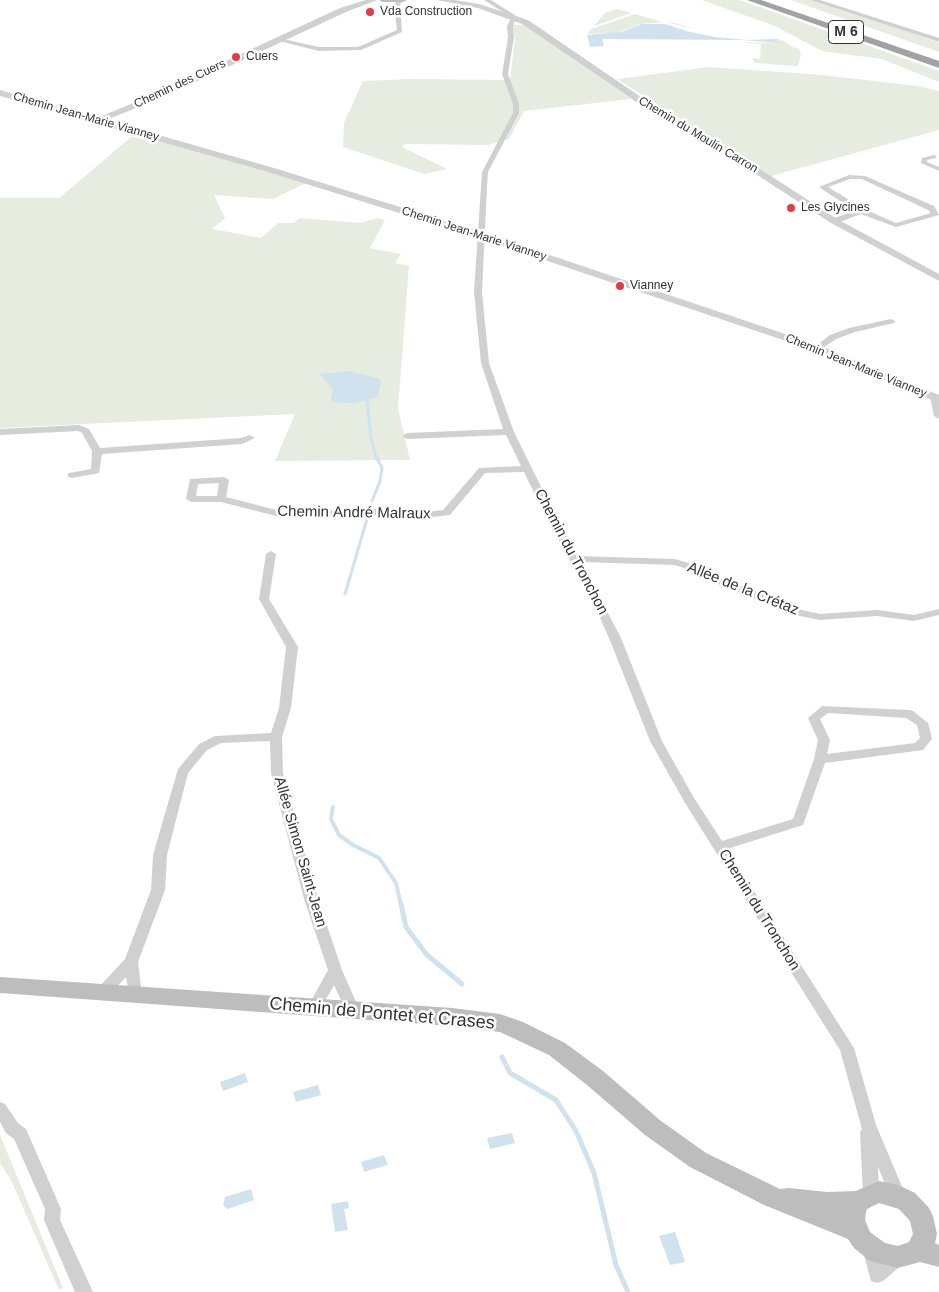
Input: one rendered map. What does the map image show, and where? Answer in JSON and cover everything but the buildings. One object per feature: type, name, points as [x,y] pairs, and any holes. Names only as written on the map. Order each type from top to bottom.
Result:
[{"type":"highway","name":"M 6","points":[[752,0],[939,65]]},
{"type":"highway","name":"M 6","points":[[773,0],[939,58]]},
{"type":"main road","name":"Chemin de Pontet et Crases","points":[[0,985],[485,1020],[515,1028],[557,1049],[595,1078],[653,1128],[690,1155],[772,1198],[863,1240],[889,1256],[918,1254],[925,1234],[932,1230],[915,1208],[898,1196],[889,1193],[827,1203],[772,1198]]},
{"type":"main road","points":[[863,1240],[853,1220],[854,1210],[865,1198]]},
{"type":"street","points":[[441,0],[475,6],[518,19]]},
{"type":"street","points":[[814,0],[939,40]]},
{"type":"street","name":"Chemin des Cuers","points":[[100,120],[158,96],[353,6],[372,1],[393,1]]},
{"type":"street","points":[[278,40],[319,48],[360,49],[400,31],[393,1]]},
{"type":"street","points":[[475,6],[488,1]]},
{"type":"street","name":"Chemin du Moulin Carron","points":[[488,1],[651,108],[708,139],[834,221],[939,278]]},
{"type":"street","points":[[507,15],[510,28]]},
{"type":"street","points":[[510,28],[512,21],[518,19]]},
{"type":"street","name":"Chemin du Tronchon","points":[[510,28],[511,36],[505,74],[516,104],[516,112],[485,172],[480,235],[478,292],[485,363],[509,432],[597,600],[615,638],[656,741],[719,847],[847,1048],[868,1125],[898,1196]]},
{"type":"street","name":"Chemin Jean-Marie Vianney","points":[[0,92],[271,170],[480,235],[817,348],[937,398]]},
{"type":"street","points":[[934,157],[924,159],[924,163],[939,169]]},
{"type":"street","points":[[834,221],[861,211],[896,225],[936,214],[931,208],[863,177],[849,177],[823,187],[861,211]]},
{"type":"street","points":[[817,348],[833,337],[852,330],[891,321]]},
{"type":"street","points":[[937,398],[939,416]]},
{"type":"street","points":[[1,435],[78,428],[86,431],[97,451],[96,471],[72,475]]},
{"type":"street","points":[[407,436],[509,432]]},
{"type":"street","points":[[97,451],[242,441],[250,438]]},
{"type":"street","name":"Chemin André Malraux","points":[[221,499],[284,515],[382,512],[424,516],[446,513],[482,470],[527,469]]},
{"type":"street","name":"Allée Simon Saint-Jean","points":[[271,554],[264,600],[292,647],[285,708],[276,737],[277,774],[311,898],[335,970],[353,1011]]},
{"type":"street","name":"Allée de la Crétaz","points":[[575,560],[675,562],[698,568],[712,578],[798,613],[820,617],[877,612],[914,618],[939,612]]},
{"type":"street","points":[[719,847],[798,822],[820,759],[824,740],[814,718],[826,709],[909,714],[922,723],[926,739],[918,747],[820,759]]},
{"type":"street","points":[[102,993],[131,962],[158,890],[160,855],[182,772],[203,747],[219,739],[276,737]]},
{"type":"street","points":[[131,962],[135,995]]},
{"type":"street","points":[[314,1008],[335,970]]},
{"type":"street","points":[[0,1110],[12,1128],[20,1134],[53,1209],[52,1220],[84,1292]]},
{"type":"street","name":"Chemin du Tronchon","points":[[865,1198],[868,1125]]},
{"type":"shaded area","points":[[702,0],[739,0],[939,71],[939,82],[882,59],[822,51],[775,26]]},
{"type":"shaded area","points":[[791,0],[813,0],[884,23],[939,43],[939,52]]},
{"type":"shaded area","points":[[617,9],[631,13],[594,26],[605,13]]},
{"type":"shaded area","points":[[635,14],[664,22],[640,24],[616,33],[587,34],[591,29]]},
{"type":"shaded area","points":[[666,22],[675,23],[699,30]]},
{"type":"shaded area","points":[[513,25],[524,25],[631,99],[524,111],[509,139],[488,145],[405,144],[402,147],[447,169],[424,174],[343,147],[344,123],[363,81],[411,79],[510,80],[515,39]]},
{"type":"shaded area","points":[[776,38],[792,45],[789,46],[799,49],[801,55],[798,66],[755,63],[752,58],[760,59],[761,44],[737,42],[779,43],[772,39]]},
{"type":"shaded area","points":[[709,67],[822,75],[918,86],[939,91],[939,130],[771,176],[617,79]]},
{"type":"shaded area","points":[[136,133],[306,183],[273,199],[214,195],[225,218],[212,229],[261,238],[278,223],[294,223],[299,218],[360,223],[377,218],[385,220],[370,248],[401,254],[395,263],[409,266],[398,408],[410,460],[275,461],[295,414],[0,428],[0,198],[59,198]]},
{"type":"shaded area","points":[[0,1135],[63,1288],[59,1290],[11,1180],[0,1163]]},
{"type":"water","points":[[642,24],[665,24],[715,37],[748,40],[772,39],[780,43],[742,40],[602,39],[604,46],[590,47],[587,35],[621,32]]},
{"type":"water","points":[[349,371],[379,379],[381,382],[377,397],[354,403],[333,402],[331,399],[333,390],[320,374]]},
{"type":"water","points":[[245,1073],[248,1082],[223,1091],[220,1082]]},
{"type":"water","points":[[318,1085],[321,1095],[296,1102],[293,1092]]},
{"type":"water","points":[[512,1133],[515,1143],[490,1149],[487,1138]]},
{"type":"water","points":[[384,1155],[388,1165],[364,1172],[361,1162]]},
{"type":"water","points":[[251,1189],[254,1200],[228,1209],[223,1206],[225,1197]]},
{"type":"water","points":[[348,1201],[349,1208],[344,1209],[348,1230],[335,1232],[331,1204]]},
{"type":"water","points":[[675,1232],[685,1262],[670,1265],[659,1236]]},
{"type":"waterway","points":[[367,400],[371,438],[375,454],[382,468],[380,481],[372,501]]},
{"type":"waterway","points":[[345,594],[367,519]]},
{"type":"waterway","points":[[333,807],[331,819],[339,835],[353,845],[379,858],[396,883],[401,905]]},
{"type":"waterway","points":[[401,904],[406,927],[427,955],[462,984]]},
{"type":"waterway","points":[[502,1057],[510,1073],[556,1100],[576,1131],[594,1173],[616,1265],[628,1292]]},
{"type":"place","name":"Vda Construction","points":[[370,12]]},
{"type":"place","name":"Cuers","points":[[236,57]]},
{"type":"place","name":"Les Glycines","points":[[791,208]]},
{"type":"place","name":"Vianney","points":[[620,286]]}]
